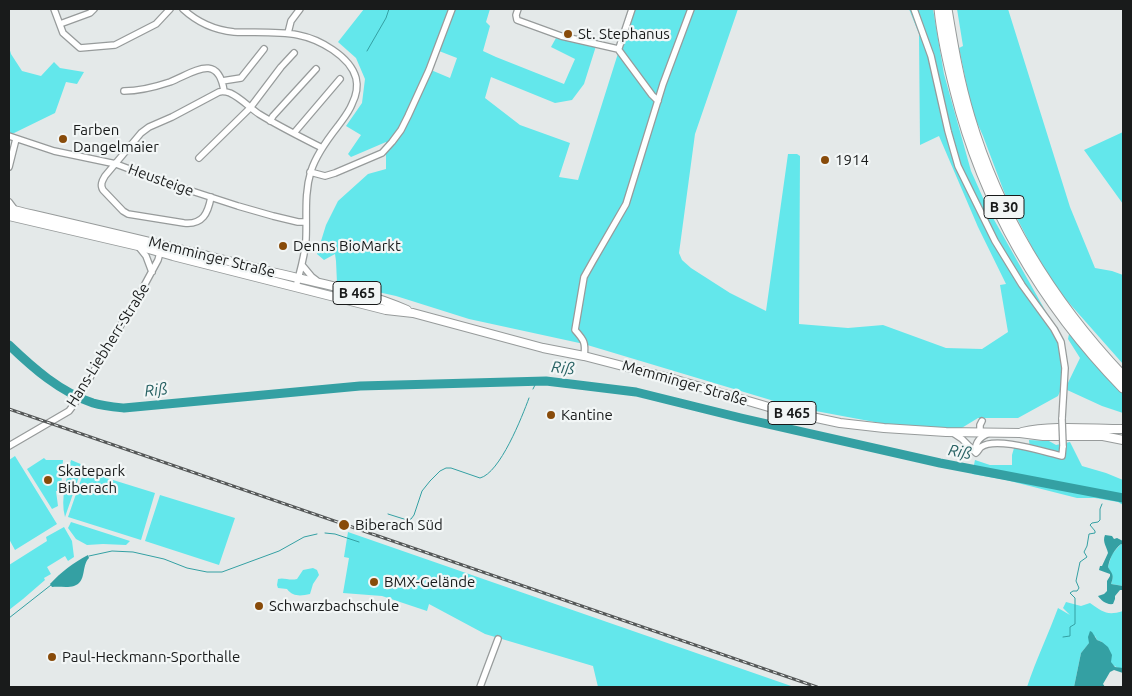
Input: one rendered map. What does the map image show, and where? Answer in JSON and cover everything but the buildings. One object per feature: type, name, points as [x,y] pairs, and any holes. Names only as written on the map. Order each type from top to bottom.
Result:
[{"type":"highway","name":"B 30","points":[[939,9],[944,45],[962,118],[981,172],[1002,219],[1031,272],[1058,312],[1082,344],[1123,388]]},
{"type":"highway","name":"B 30","points":[[947,9],[953,49],[969,115],[987,167],[1002,202],[1030,255],[1056,295],[1090,339],[1123,376]]},
{"type":"main road","name":"Memminger Straße","points":[[11,211],[161,248],[320,283],[387,301],[413,313]]},
{"type":"main road","name":"Memminger Straße","points":[[11,211],[138,246],[161,248],[296,287],[386,310],[413,313],[543,348],[673,378],[779,410],[814,418],[884,428],[951,432],[1020,432]]},
{"type":"main road","name":"B 465","points":[[1020,432],[1049,429],[1123,429]]},
{"type":"main road","name":"B 465","points":[[1020,432],[1043,436],[1103,436],[1123,440]]},
{"type":"street","points":[[54,9],[63,33],[80,48],[115,45],[156,24],[170,9]]},
{"type":"street","points":[[60,24],[90,13],[94,9]]},
{"type":"street","points":[[183,9],[204,24],[224,31],[288,33],[308,37],[332,49],[341,56],[349,65],[356,80],[356,91],[352,105],[322,148],[310,172],[306,194],[306,239],[296,287]]},
{"type":"street","points":[[288,33],[292,21],[300,9]]},
{"type":"street","points":[[310,172],[325,176],[335,173],[382,153],[392,142],[401,130],[429,70],[452,9]]},
{"type":"street","points":[[518,9],[517,20],[562,36],[618,49],[658,101]]},
{"type":"street","points":[[618,49],[632,9]]},
{"type":"street","points":[[584,356],[585,345],[575,330],[584,277],[626,204],[663,84],[691,9]]},
{"type":"street","points":[[914,9],[931,56],[940,101],[958,166],[996,241],[1061,342],[1065,368],[1062,456],[1022,446],[1005,444],[985,445],[975,452]]},
{"type":"street","points":[[222,81],[241,78],[264,49]]},
{"type":"street","points":[[200,158],[250,108],[281,67],[294,54]]},
{"type":"street","points":[[124,91],[155,87],[202,68],[213,70],[218,74],[224,91]]},
{"type":"street","points":[[270,121],[316,69]]},
{"type":"street","points":[[294,134],[340,79]]},
{"type":"street","points":[[212,197],[206,214],[201,219],[192,223],[184,223],[128,214],[123,211],[102,187],[103,180],[140,133],[213,94],[224,91],[270,121],[322,148]]},
{"type":"street","name":"Heusteige","points":[[9,136],[54,151],[116,164],[164,182],[273,216],[306,222]]},
{"type":"street","points":[[9,167],[16,139]]},
{"type":"street","points":[[9,202],[11,211]]},
{"type":"street","name":"Hans-Liebherr-Straße","points":[[138,246],[146,256],[152,272]]},
{"type":"street","name":"Hans-Liebherr-Straße","points":[[9,446],[69,411],[152,272],[161,248]]},
{"type":"street","points":[[302,265],[320,283]]},
{"type":"street","points":[[980,432],[982,421]]},
{"type":"street","points":[[951,432],[962,439],[975,452]]},
{"type":"street","points":[[970,432],[970,446]]},
{"type":"street","points":[[975,452],[976,443],[979,439],[992,432]]},
{"type":"street","points":[[480,687],[498,639]]},
{"type":"shaded area","points":[[364,9],[490,9],[486,22],[490,26],[483,51],[564,84],[575,59],[551,47],[556,38],[596,46],[584,84],[572,100],[555,103],[491,77],[485,98],[520,125],[570,143],[559,177],[578,180],[632,9],[738,9],[695,134],[679,253],[682,260],[730,293],[766,311],[788,154],[797,154],[800,156],[799,324],[848,328],[883,325],[946,348],[982,349],[1008,332],[1000,285],[1006,284],[978,227],[939,136],[920,145],[919,34],[909,9],[912,9],[929,42],[917,9],[933,9],[944,74],[971,171],[988,209],[1050,319],[1061,348],[1063,385],[1058,396],[1018,418],[978,418],[960,429],[896,426],[794,407],[584,344],[469,319],[396,296],[337,283],[335,254],[324,260],[317,254],[326,225],[338,201],[368,174],[386,169],[386,142],[351,157],[348,154],[361,135],[346,126],[362,103],[365,79],[356,58],[338,42]],"holes":[[[439,51],[457,58],[450,78],[431,70]]]},
{"type":"shaded area","points":[[957,9],[1008,9],[1070,207],[1095,268],[1123,275],[1123,364],[1062,295],[1039,261],[1006,197],[972,111],[959,48],[963,46]]},
{"type":"shaded area","points":[[9,47],[11,54],[22,71],[41,76],[54,62],[60,68],[84,72],[77,84],[66,82],[55,113],[10,135],[9,135]]},
{"type":"shaded area","points":[[1123,132],[1123,204],[1084,150]]},
{"type":"shaded area","points":[[1069,334],[1123,392],[1123,413],[1102,406],[1065,389],[1080,358],[1068,339]]},
{"type":"shaded area","points":[[1029,440],[1049,441],[1056,445],[1070,442],[1082,466],[1123,480],[1123,505],[1118,502],[1095,498],[1077,498],[1006,480],[972,474],[975,460],[990,465],[1012,465],[1014,448],[1030,451]]},
{"type":"shaded area","points":[[15,456],[57,524],[15,550],[9,539],[9,460]]},
{"type":"shaded area","name":"Skatepark Biberach","points":[[44,458],[46,460],[63,460],[61,491],[56,491],[58,506],[52,509],[27,469]]},
{"type":"shaded area","points":[[71,460],[83,465],[65,517],[63,503]]},
{"type":"shaded area","points":[[84,471],[155,493],[141,540],[68,517]]},
{"type":"shaded area","points":[[160,495],[235,518],[219,565],[145,541]]},
{"type":"shaded area","points":[[71,522],[130,541],[126,545],[87,545],[76,539],[68,528]]},
{"type":"shaded area","points":[[64,527],[72,541],[74,557],[68,561],[65,556],[47,567],[51,574],[44,578],[45,580],[9,610],[9,565],[47,541],[46,537]]},
{"type":"shaded area","points":[[348,532],[794,687],[598,687],[593,666],[485,634],[429,604],[427,611],[382,596],[343,593],[349,558],[344,557]]},
{"type":"shaded area","points":[[1105,535],[1123,541],[1123,545],[1121,544],[1113,554],[1108,567],[1113,575],[1111,584],[1123,586],[1123,590],[1120,590],[1115,596],[1113,604],[1102,601],[1098,596],[1107,591],[1107,581],[1110,576],[1110,574],[1099,570],[1108,553],[1104,542]]},
{"type":"shaded area","points":[[1121,544],[1123,545],[1123,586],[1111,584],[1112,575],[1108,567],[1112,554]]},
{"type":"shaded area","points":[[88,555],[89,558],[81,581],[78,584],[71,587],[52,587],[50,584],[58,576]]},
{"type":"shaded area","points":[[313,568],[317,570],[319,575],[313,584],[310,594],[297,595],[287,589],[278,588],[278,579],[297,579],[303,570]]},
{"type":"shaded area","points":[[1066,602],[1081,606],[1090,603],[1109,613],[1123,611],[1123,669],[1111,663],[1102,642],[1097,640],[1095,636],[1081,653],[1074,687],[1027,687],[1058,608],[1070,615],[1063,608]]},
{"type":"shaded area","points":[[1090,631],[1097,640],[1108,647],[1112,655],[1111,662],[1115,667],[1123,668],[1123,673],[1114,670],[1110,672],[1103,684],[1105,687],[1074,687],[1081,653],[1089,643]]},
{"type":"waterway","points":[[367,51],[386,18],[389,9]]},
{"type":"waterway","name":"Riß","points":[[9,345],[37,371],[69,393],[93,403],[109,406],[124,408],[360,386],[546,381],[636,392],[940,463],[1123,498]]},
{"type":"waterway","name":"Riß","points":[[533,389],[537,381]]},
{"type":"waterway","points":[[388,514],[407,520],[411,519],[422,491],[440,471],[446,468],[480,478],[488,474],[502,456],[529,398]]},
{"type":"waterway","points":[[1063,637],[1070,636],[1070,627],[1075,624],[1075,598],[1070,593],[1077,591],[1079,588],[1076,581],[1080,562],[1087,557],[1084,552],[1089,534],[1095,533],[1090,525],[1100,520],[1102,504]]},
{"type":"waterway","points":[[325,533],[335,534],[359,542]]},
{"type":"waterway","points":[[89,556],[112,551],[133,552],[164,559],[187,568],[207,572],[222,572],[279,551],[304,537],[317,534]]},
{"type":"waterway","points":[[9,618],[51,585]]},
{"type":"railway","points":[[9,409],[817,687]]},
{"type":"place","name":"St. Stephanus","points":[[568,34]]},
{"type":"place","name":"Farben Dangelmaier","points":[[63,139]]},
{"type":"place","name":"1914","points":[[825,160]]},
{"type":"place","name":"Denns BioMarkt","points":[[283,246]]},
{"type":"place","name":"Kantine","points":[[551,415]]},
{"type":"place","name":"Skatepark Biberach","points":[[48,480]]},
{"type":"place","name":"Biberach Süd","points":[[344,525]]},
{"type":"place","name":"BMX-Gelände","points":[[374,582]]},
{"type":"place","name":"Schwarzbachschule","points":[[259,606]]},
{"type":"place","name":"Paul-Heckmann-Sporthalle","points":[[52,657]]}]
